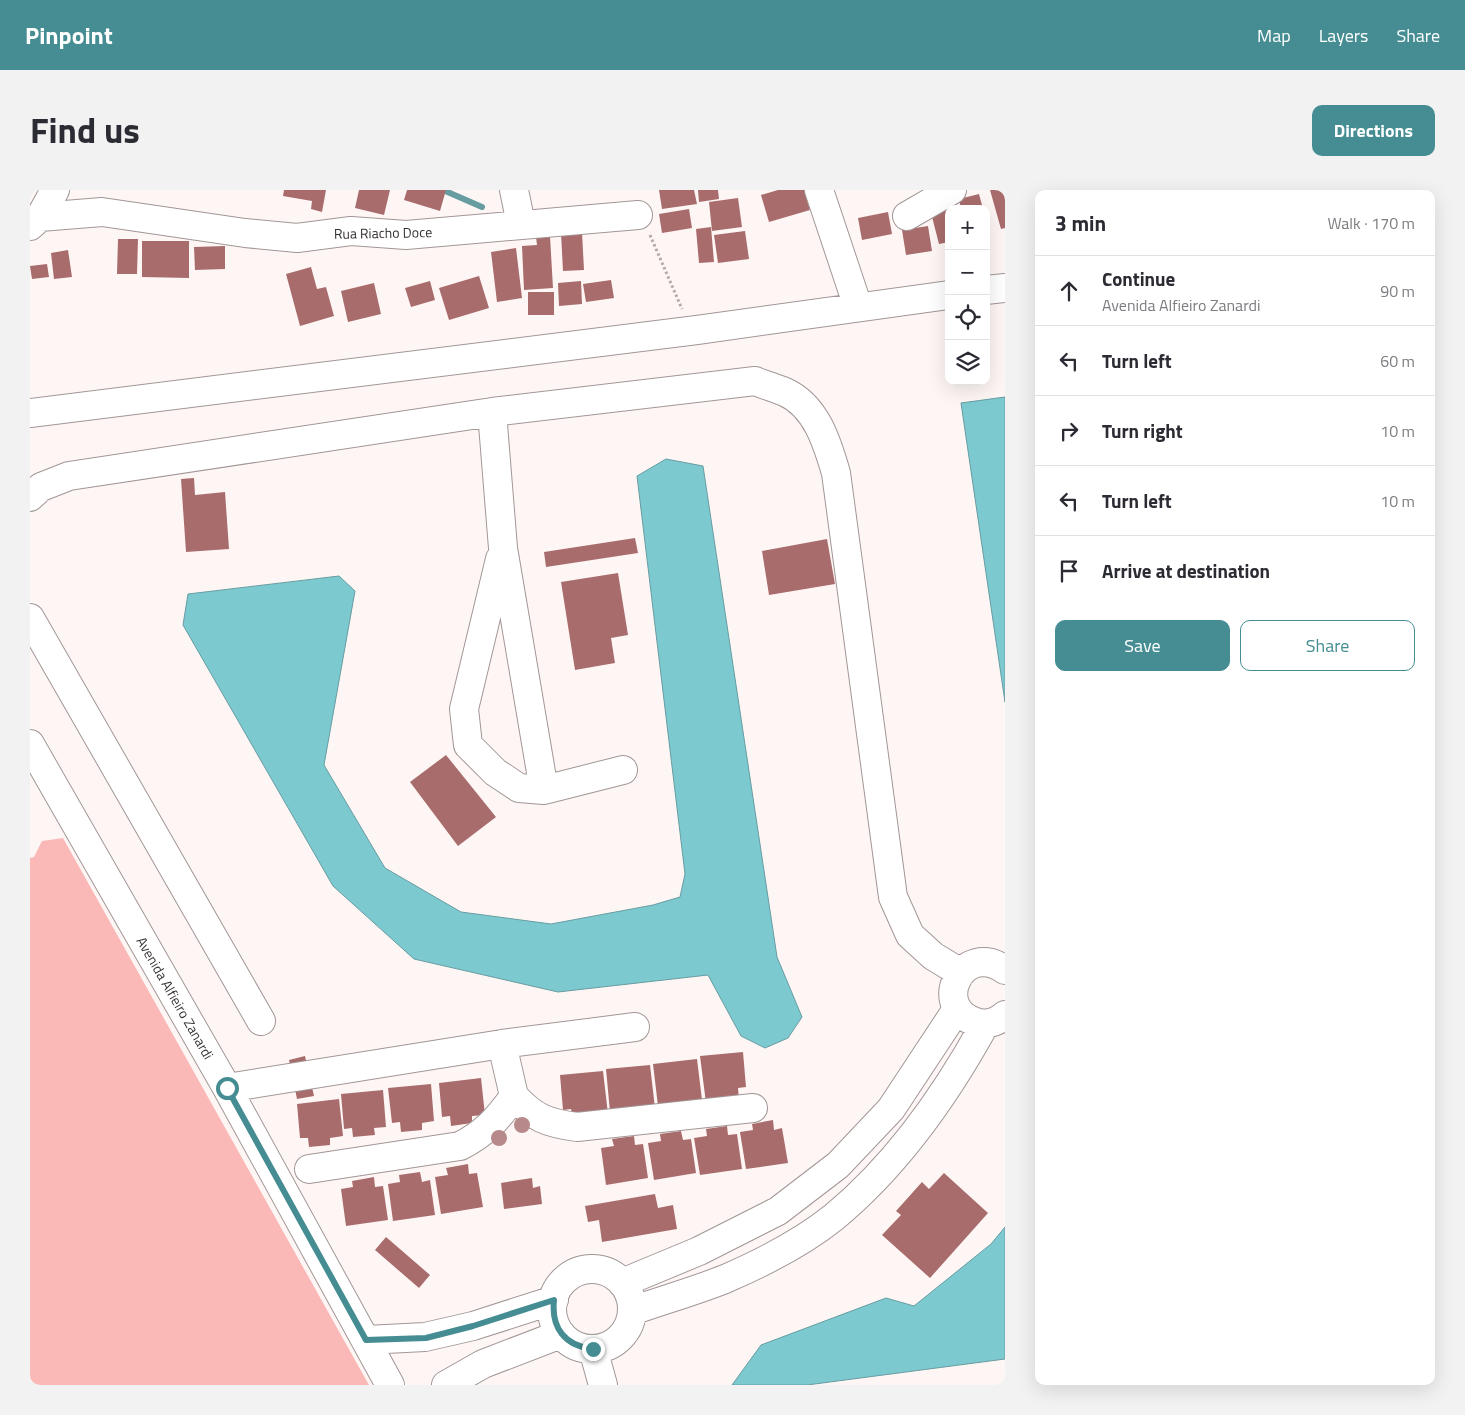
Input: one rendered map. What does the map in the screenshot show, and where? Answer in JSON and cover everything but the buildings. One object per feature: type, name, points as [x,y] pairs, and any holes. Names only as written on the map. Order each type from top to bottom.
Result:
[{"type":"street","points":[[35,222],[55,190]]},
{"type":"street","points":[[514,190],[521,224]]},
{"type":"street","points":[[819,190],[858,308]]},
{"type":"street","points":[[907,216],[952,190]]},
{"type":"street","name":"Rua Riacho Doce","points":[[35,222],[102,212],[236,232],[298,238],[351,231],[406,235],[638,215]]},
{"type":"street","points":[[990,290],[1005,288]]},
{"type":"street","points":[[30,413],[692,330],[945,296]]},
{"type":"street","points":[[30,497],[41,487],[68,476],[492,412],[755,381],[787,392],[808,410],[825,436],[836,472],[893,897],[910,935],[933,956],[961,973]]},
{"type":"street","points":[[492,412],[503,548],[544,790]]},
{"type":"street","points":[[503,548],[464,709],[468,745],[495,772],[519,788],[544,790],[623,770]]},
{"type":"street","points":[[30,618],[261,1020]]},
{"type":"street","name":"Avenida Alfieiro Zanardi","points":[[30,744],[227,1088],[390,1385]]},
{"type":"street","points":[[995,1019],[969,1020],[957,1009],[953,990],[961,973],[978,962],[1003,963]]},
{"type":"street","points":[[622,1283],[699,1251],[778,1211],[838,1165],[891,1109],[957,1009]]},
{"type":"street","points":[[632,1311],[725,1279],[782,1250],[834,1217],[882,1170],[926,1119],[995,1019]]},
{"type":"street","points":[[227,1088],[502,1044],[636,1027]]},
{"type":"street","points":[[502,1044],[514,1096],[529,1113],[557,1124],[577,1127],[753,1108]]},
{"type":"street","points":[[309,1168],[460,1146],[480,1136],[497,1120],[514,1096]]},
{"type":"street","points":[[601,1270],[613,1275],[622,1283],[632,1301],[632,1311],[624,1334],[605,1347],[593,1349],[581,1348],[561,1334],[554,1318],[554,1300],[566,1279],[583,1271],[601,1270]]},
{"type":"street","points":[[366,1340],[426,1338],[473,1326],[554,1300]]},
{"type":"street","points":[[446,1385],[484,1364],[561,1334]]},
{"type":"street","points":[[593,1349],[603,1385]]},
{"type":"path","points":[[638,215],[646,226],[692,330]]},
{"type":"shaded area","points":[[63,838],[369,1385],[30,1385],[30,858],[34,857],[42,841]]},
{"type":"water","points":[[1005,397],[1005,702],[961,403]]},
{"type":"water","points":[[666,459],[703,466],[777,957],[802,1017],[788,1038],[765,1048],[741,1036],[708,975],[558,992],[414,959],[333,886],[183,625],[188,594],[339,576],[355,591],[324,765],[385,868],[461,912],[551,924],[653,905],[680,897],[685,874],[637,476]]},
{"type":"water","points":[[1005,1227],[1005,1359],[807,1385],[732,1385],[761,1345],[886,1298],[914,1306],[991,1244]]},
{"type":"waterway","points":[[443,190],[482,207]]},
{"type":"route","points":[[227,1088],[366,1340],[426,1338],[473,1326],[554,1300],[552,1312],[555,1324],[561,1334],[581,1348],[593,1349]]}]
